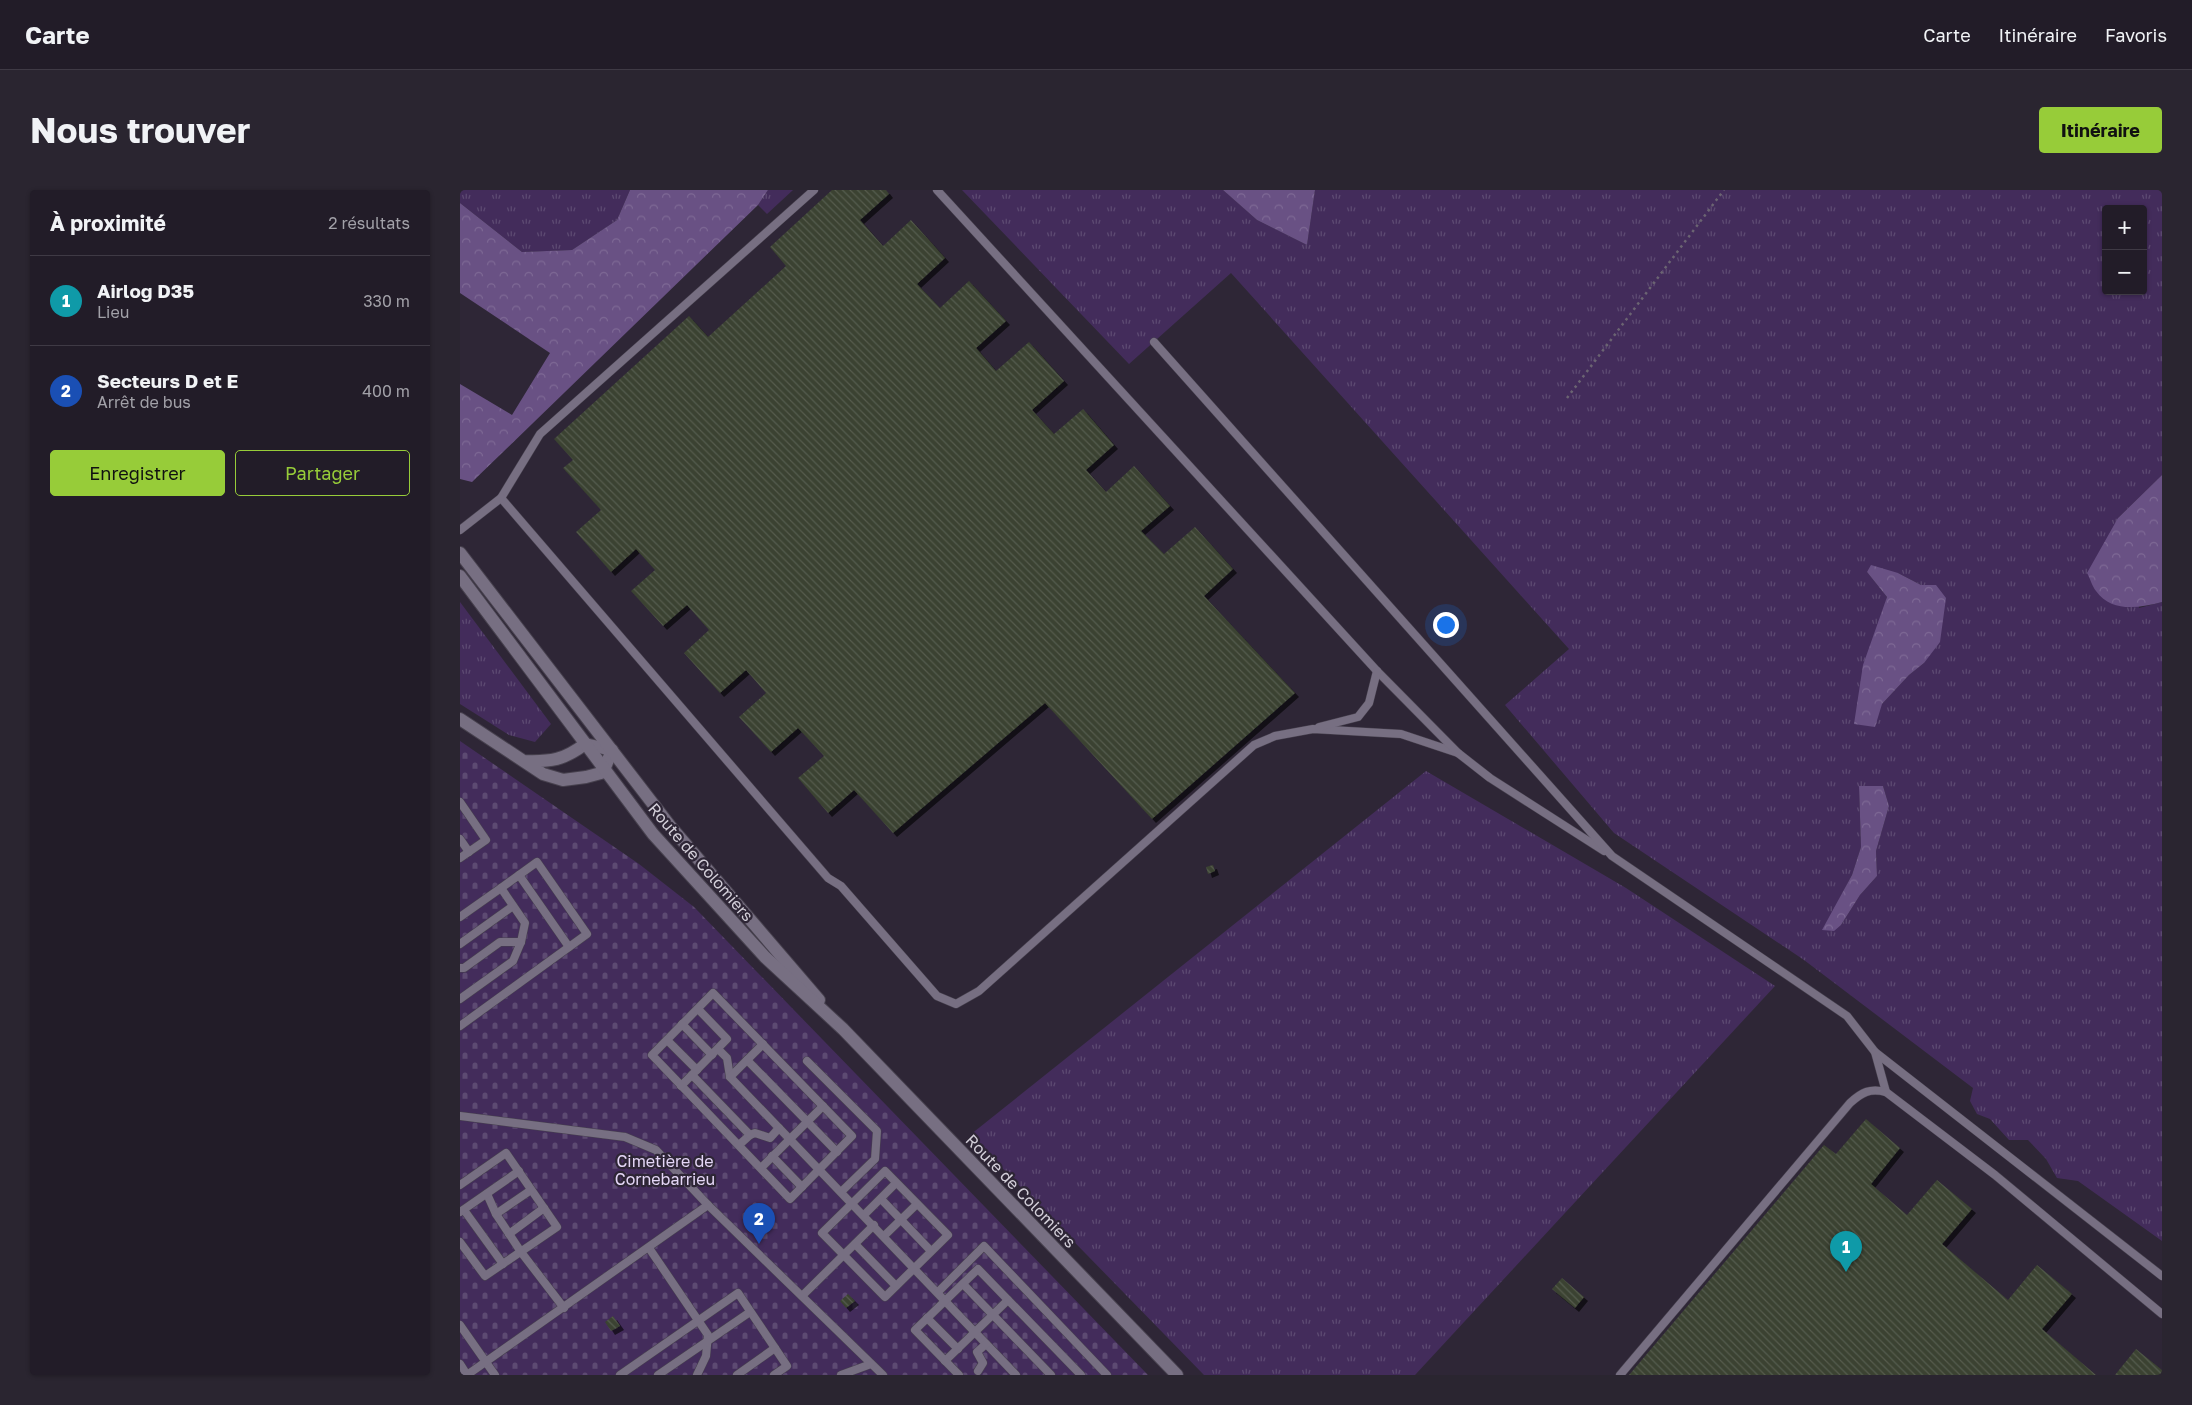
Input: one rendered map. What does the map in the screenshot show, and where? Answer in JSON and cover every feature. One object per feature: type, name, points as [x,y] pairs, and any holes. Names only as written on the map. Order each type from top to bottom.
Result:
[{"type":"main road","name":"Route de Colomiers","points":[[460,553],[670,826],[843,1029]]},
{"type":"main road","name":"Route de Colomiers","points":[[460,576],[653,834],[726,916],[765,957],[843,1029],[1177,1375]]},
{"type":"main road","points":[[460,719],[524,761],[544,774],[563,780],[601,773],[602,766],[612,750],[585,744],[560,759],[545,762],[524,761]]},
{"type":"lane","points":[[460,530],[501,498],[540,434],[814,190]]},
{"type":"lane","points":[[937,190],[1376,672],[1458,753],[1490,778],[1612,856],[1847,1016],[1875,1052],[2162,1276]]},
{"type":"lane","points":[[1154,342],[1612,856]]},
{"type":"lane","points":[[501,498],[828,878],[841,886],[937,996],[956,1004],[979,991],[1254,745],[1275,736],[1312,729],[1358,716],[1369,704],[1376,672]]},
{"type":"lane","points":[[1312,729],[1401,734],[1458,753]]},
{"type":"lane","points":[[460,802],[486,840],[460,858]]},
{"type":"lane","points":[[460,839],[469,852]]},
{"type":"lane","points":[[460,917],[537,862],[587,934],[460,1026]]},
{"type":"lane","points":[[519,875],[569,947]]},
{"type":"lane","points":[[460,999],[513,961],[522,942],[525,923],[500,888]]},
{"type":"lane","points":[[460,944],[513,906]]},
{"type":"lane","points":[[461,969],[500,942],[522,942]]},
{"type":"lane","points":[[713,993],[852,1136],[790,1199],[652,1055],[698,1009],[713,993]]},
{"type":"lane","points":[[681,1086],[727,1039],[698,1009]]},
{"type":"lane","points":[[682,1024],[715,1052],[727,1058],[730,1077],[1016,1375]]},
{"type":"lane","points":[[667,1040],[750,1134]]},
{"type":"lane","points":[[730,1077],[763,1044]]},
{"type":"lane","points":[[1875,1052],[1886,1092]]},
{"type":"lane","points":[[747,1060],[837,1152]]},
{"type":"lane","points":[[807,1061],[877,1131],[875,1159],[841,1192]]},
{"type":"lane","points":[[1620,1375],[1850,1103],[1862,1092],[1873,1089],[1886,1092],[1995,1175],[2162,1314]]},
{"type":"lane","points":[[760,1168],[823,1106]]},
{"type":"lane","points":[[460,1116],[625,1137],[656,1150],[708,1205],[883,1375]]},
{"type":"lane","points":[[739,1145],[750,1134],[755,1133],[770,1138],[779,1128]]},
{"type":"lane","points":[[460,1185],[506,1153],[557,1227],[485,1276],[460,1242]]},
{"type":"lane","points":[[772,1156],[802,1188]]},
{"type":"lane","points":[[503,1264],[462,1211],[519,1171]]},
{"type":"lane","points":[[885,1171],[896,1183],[948,1235],[885,1297],[822,1233],[885,1171]]},
{"type":"lane","points":[[864,1215],[896,1183]]},
{"type":"lane","points":[[496,1214],[531,1190]]},
{"type":"lane","points":[[487,1194],[496,1214],[521,1252],[564,1308]]},
{"type":"lane","points":[[881,1199],[931,1251]]},
{"type":"lane","points":[[884,1236],[917,1204]]},
{"type":"lane","points":[[460,1364],[467,1375],[708,1205]]},
{"type":"lane","points":[[509,1234],[544,1208]]},
{"type":"lane","points":[[802,1296],[874,1226]]},
{"type":"lane","points":[[855,1244],[896,1286]]},
{"type":"lane","points":[[938,1292],[984,1246],[1107,1375]]},
{"type":"lane","points":[[649,1248],[708,1335],[706,1356],[697,1375]]},
{"type":"lane","points":[[959,1375],[915,1330],[978,1269],[1081,1375]]},
{"type":"lane","points":[[963,1284],[1051,1375]]},
{"type":"lane","points":[[620,1375],[738,1293],[787,1366],[774,1375]]},
{"type":"lane","points":[[945,1361],[1008,1300]]},
{"type":"lane","points":[[658,1375],[750,1312]]},
{"type":"lane","points":[[927,1318],[958,1349]]},
{"type":"lane","points":[[460,1324],[495,1375]]},
{"type":"lane","points":[[978,1374],[982,1363],[977,1352],[986,1344]]},
{"type":"lane","points":[[737,1375],[775,1348]]},
{"type":"lane","points":[[841,1375],[871,1364]]},
{"type":"path","points":[[1567,398],[1724,190]]},
{"type":"green space","points":[[460,190],[630,190],[617,220],[572,250],[522,252],[460,203]]},
{"type":"green space","points":[[630,190],[768,190],[758,205],[472,482],[460,479],[460,384],[512,415],[550,353],[460,293],[460,203],[522,252],[572,250],[617,220]]},
{"type":"green space","points":[[768,190],[793,190],[767,214],[758,205]]},
{"type":"green space","points":[[962,190],[1223,190],[1257,220],[1307,245],[1315,190],[2162,190],[2162,475],[2118,518],[2139,608],[2162,602],[2162,1241],[2078,1181],[2057,1178],[2046,1159],[2028,1140],[2009,1140],[1990,1119],[1977,1114],[1970,1101],[1973,1088],[1804,960],[1614,833],[1505,705],[1569,649],[1231,273],[1129,364]],"holes":[[[1867,572],[1898,573],[1921,585],[1936,585],[1924,663],[1909,675],[1882,704],[1882,616],[1887,597]],[[1859,786],[1883,786],[1889,806],[1876,851],[1877,876],[1860,895],[1841,925],[1823,930],[1852,875],[1861,847]]]},
{"type":"green space","points":[[1223,190],[1315,190],[1307,245],[1257,220]]},
{"type":"green space","points":[[2162,475],[2162,602],[2135,607],[2118,606],[2102,598],[2093,587],[2087,573],[2118,518]]},
{"type":"green space","points":[[1871,565],[1898,573],[1921,585],[1936,585],[1946,598],[1940,642],[1924,663],[1909,675],[1882,704],[1875,727],[1854,724],[1863,665],[1887,597],[1867,572]]},
{"type":"green space","points":[[460,602],[551,724],[535,742],[509,735],[460,704]]},
{"type":"green space","name":"Cimetière de Cornebarrieu","points":[[460,741],[639,864],[694,907],[1148,1375],[460,1375]]},
{"type":"green space","points":[[1426,771],[1626,888],[1775,986],[1415,1375],[1204,1375],[970,1135]]},
{"type":"green space","points":[[1859,786],[1883,786],[1889,806],[1876,851],[1877,876],[1860,895],[1841,925],[1834,931],[1822,930],[1852,875],[1861,847]]},
{"type":"building","points":[[832,190],[886,190],[889,194],[860,220],[883,246],[911,220],[945,258],[917,284],[940,308],[969,281],[1006,321],[976,348],[996,371],[1029,342],[1064,381],[1032,410],[1054,434],[1083,409],[1114,445],[1086,470],[1106,492],[1134,466],[1170,506],[1141,531],[1164,554],[1195,527],[1233,569],[1204,596],[1295,693],[1152,819],[1045,703],[893,833],[854,790],[828,813],[798,778],[824,756],[798,728],[771,752],[739,717],[766,693],[746,670],[720,693],[684,653],[709,630],[687,605],[663,626],[631,591],[655,570],[636,549],[611,572],[576,532],[601,510],[563,468],[573,460],[554,439],[689,316],[708,337],[786,266],[770,247]]},
{"type":"building","points":[[1213,865],[1215,871],[1208,874],[1206,867]]},
{"type":"building","points":[[1866,1119],[1900,1148],[1871,1184],[1907,1215],[1937,1180],[1972,1209],[1942,1244],[2008,1300],[2037,1265],[2072,1294],[2042,1329],[2096,1375],[1629,1375],[1824,1145],[1836,1154]]},
{"type":"building","points":[[1562,1278],[1584,1297],[1575,1308],[1552,1289]]},
{"type":"building","points":[[848,1294],[855,1301],[846,1308],[840,1301]]},
{"type":"building","points":[[613,1316],[620,1326],[611,1331],[605,1322]]},
{"type":"building","points":[[2136,1349],[2162,1370],[2162,1375],[2115,1375]]},
{"type":"place","name":"Secteurs D et E","points":[[759,1244]]},
{"type":"place","name":"Airlog D35","points":[[1846,1272]]}]
